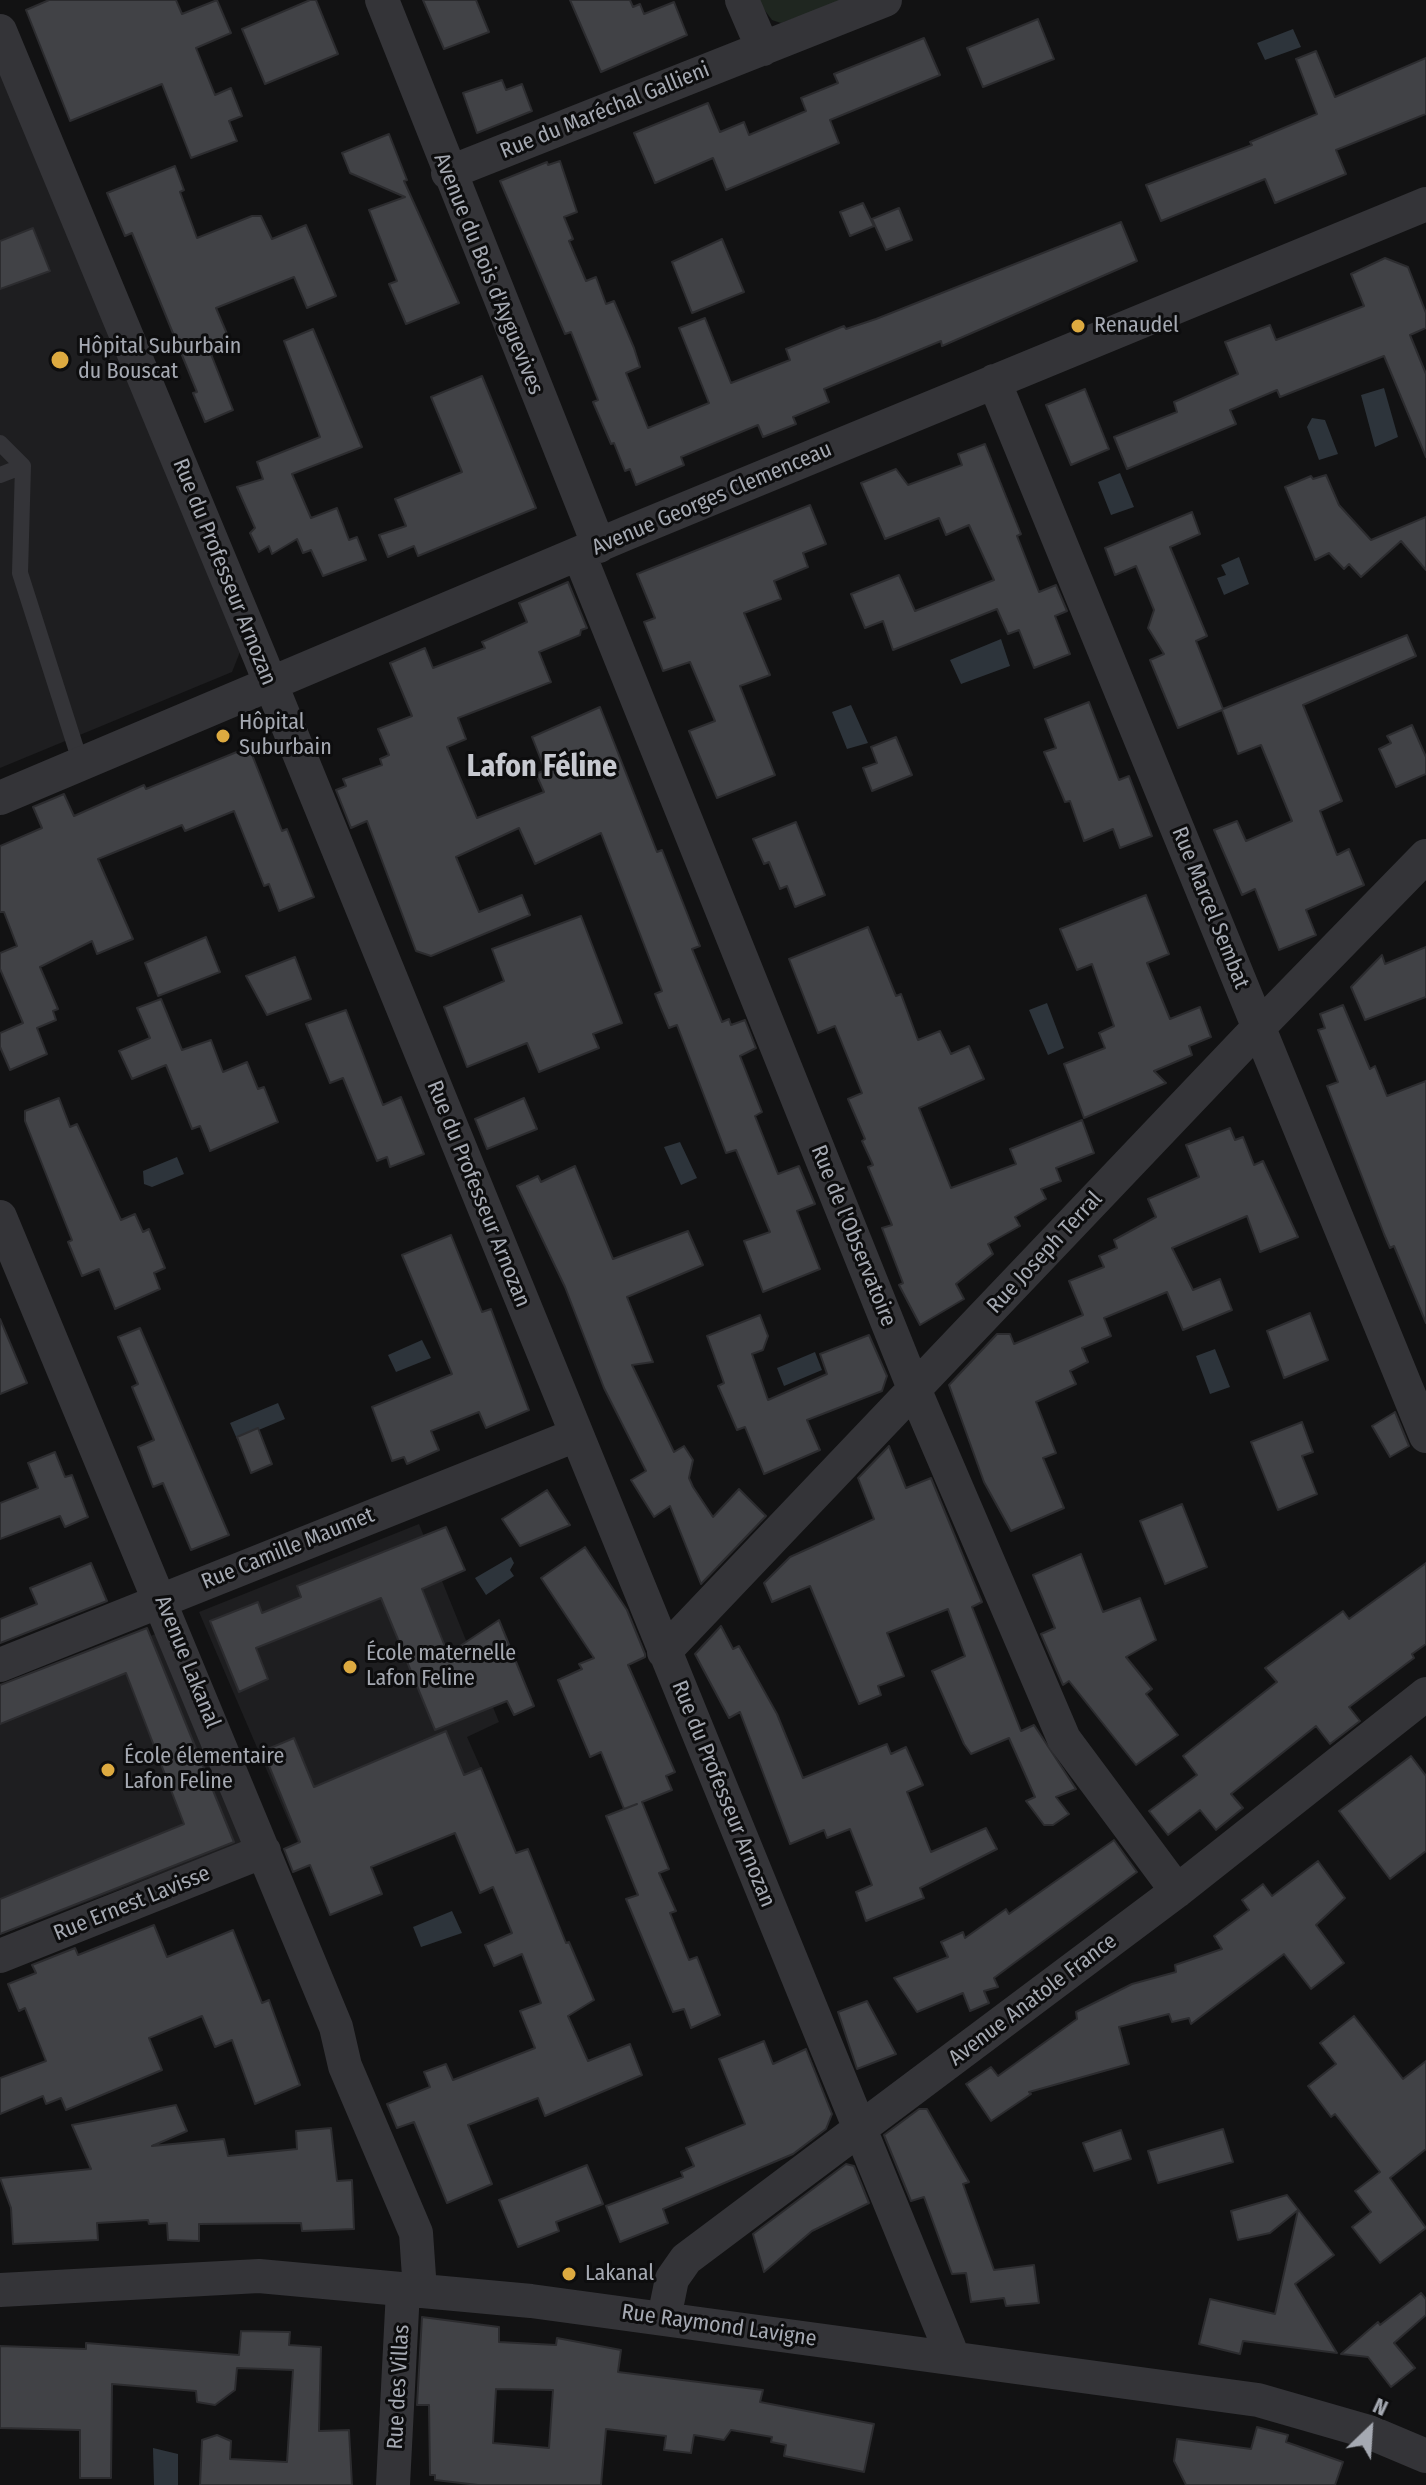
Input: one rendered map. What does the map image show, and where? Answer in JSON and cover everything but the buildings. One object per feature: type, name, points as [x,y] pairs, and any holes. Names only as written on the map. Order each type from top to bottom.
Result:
[{"type":"street","name":"Avenue du Bois d'Ayguevives","points":[[382,0],[589,550]]},
{"type":"street","points":[[742,0],[763,49]]},
{"type":"street","name":"Rue du Maréchal Gallieni","points":[[448,173],[885,0]]},
{"type":"street","name":"Rue du Professeur Arnozan","points":[[0,31],[953,2357]]},
{"type":"street","name":"Avenue Georges Clemenceau","points":[[0,798],[994,381],[1423,213]]},
{"type":"street","name":"Rue Marcel Sembat","points":[[994,381],[1426,1436]]},
{"type":"street","name":"Rue de l'Observatoire","points":[[589,550],[915,1391],[1064,1739],[1177,1891]]},
{"type":"street","name":"Rue Joseph Terral","points":[[664,1652],[1426,856]]},
{"type":"street","name":"Avenue Lakanal","points":[[0,1217],[162,1600],[336,2027],[345,2066],[416,2233],[411,2290]]},
{"type":"street","name":"Rue Camille Maumet","points":[[0,1665],[576,1435]]},
{"type":"street","name":"Avenue Anatole France","points":[[664,2318],[672,2279],[686,2259],[1177,1891],[1426,1694]]},
{"type":"street","name":"Rue Ernest Lavisse","points":[[0,1956],[264,1851]]},
{"type":"street","name":"Rue Raymond Lavigne","points":[[2,2282],[259,2276],[664,2318],[1258,2400],[1369,2432],[1426,2456]]},
{"type":"street","name":"Rue des Villas","points":[[393,2485],[411,2290]]},
{"type":"lane","points":[[0,443],[23,466],[20,573],[81,764]]},
{"type":"lane","points":[[0,475],[23,466]]},
{"type":"shaded area","points":[[757,0],[844,0],[781,23],[772,20]]},
{"type":"shaded area","points":[[1293,29],[1301,47],[1265,60],[1257,43]]},
{"type":"shaded area","name":"Hôpital Suburbain du Bouscat","points":[[0,69],[240,652],[232,672],[0,768]]},
{"type":"shaded area","points":[[1384,388],[1398,437],[1375,447],[1361,395]]},
{"type":"shaded area","points":[[1312,418],[1325,420],[1338,454],[1319,460],[1307,427]]},
{"type":"shaded area","points":[[1120,473],[1134,507],[1111,515],[1098,482]]},
{"type":"shaded area","points":[[1239,557],[1249,584],[1224,595],[1217,578],[1226,575],[1221,565]]},
{"type":"shaded area","points":[[1001,639],[1010,666],[961,684],[950,660]]},
{"type":"shaded area","points":[[851,705],[868,743],[847,749],[832,712]]},
{"type":"shaded area","points":[[1047,1003],[1064,1048],[1048,1055],[1029,1010]]},
{"type":"shaded area","points":[[680,1142],[697,1178],[681,1185],[664,1147]]},
{"type":"shaded area","points":[[177,1157],[184,1174],[152,1187],[144,1184],[143,1171]]},
{"type":"shaded area","points":[[422,1340],[431,1358],[396,1372],[388,1355]]},
{"type":"shaded area","points":[[1215,1349],[1230,1387],[1210,1394],[1196,1356]]},
{"type":"shaded area","points":[[815,1352],[822,1370],[784,1386],[777,1368]]},
{"type":"shaded area","points":[[278,1403],[285,1419],[237,1439],[230,1423]]},
{"type":"shaded area","name":"École maternelle Lafon Feline","points":[[419,1524],[499,1722],[467,1737],[483,1773],[303,1855],[199,1612]]},
{"type":"shaded area","points":[[511,1557],[514,1563],[510,1570],[514,1576],[486,1595],[475,1578]]},
{"type":"shaded area","name":"École élementaire Lafon Feline","points":[[160,1632],[245,1842],[0,1935],[0,1699]]},
{"type":"shaded area","points":[[452,1911],[462,1933],[421,1947],[413,1927]]},
{"type":"shaded area","points":[[153,2448],[178,2454],[178,2485],[154,2485]]},
{"type":"place","name":"Renaudel","points":[[1078,326]]},
{"type":"place","name":"Hôpital Suburbain du Bouscat","points":[[60,360]]},
{"type":"place","name":"Hôpital Suburbain","points":[[223,736]]},
{"type":"place","name":"École maternelle Lafon Feline","points":[[350,1667]]},
{"type":"place","name":"École élementaire Lafon Feline","points":[[108,1770]]},
{"type":"place","name":"Lakanal","points":[[569,2274]]},
{"type":"district","name":"Lafon Féline","points":[[542,768]]}]
